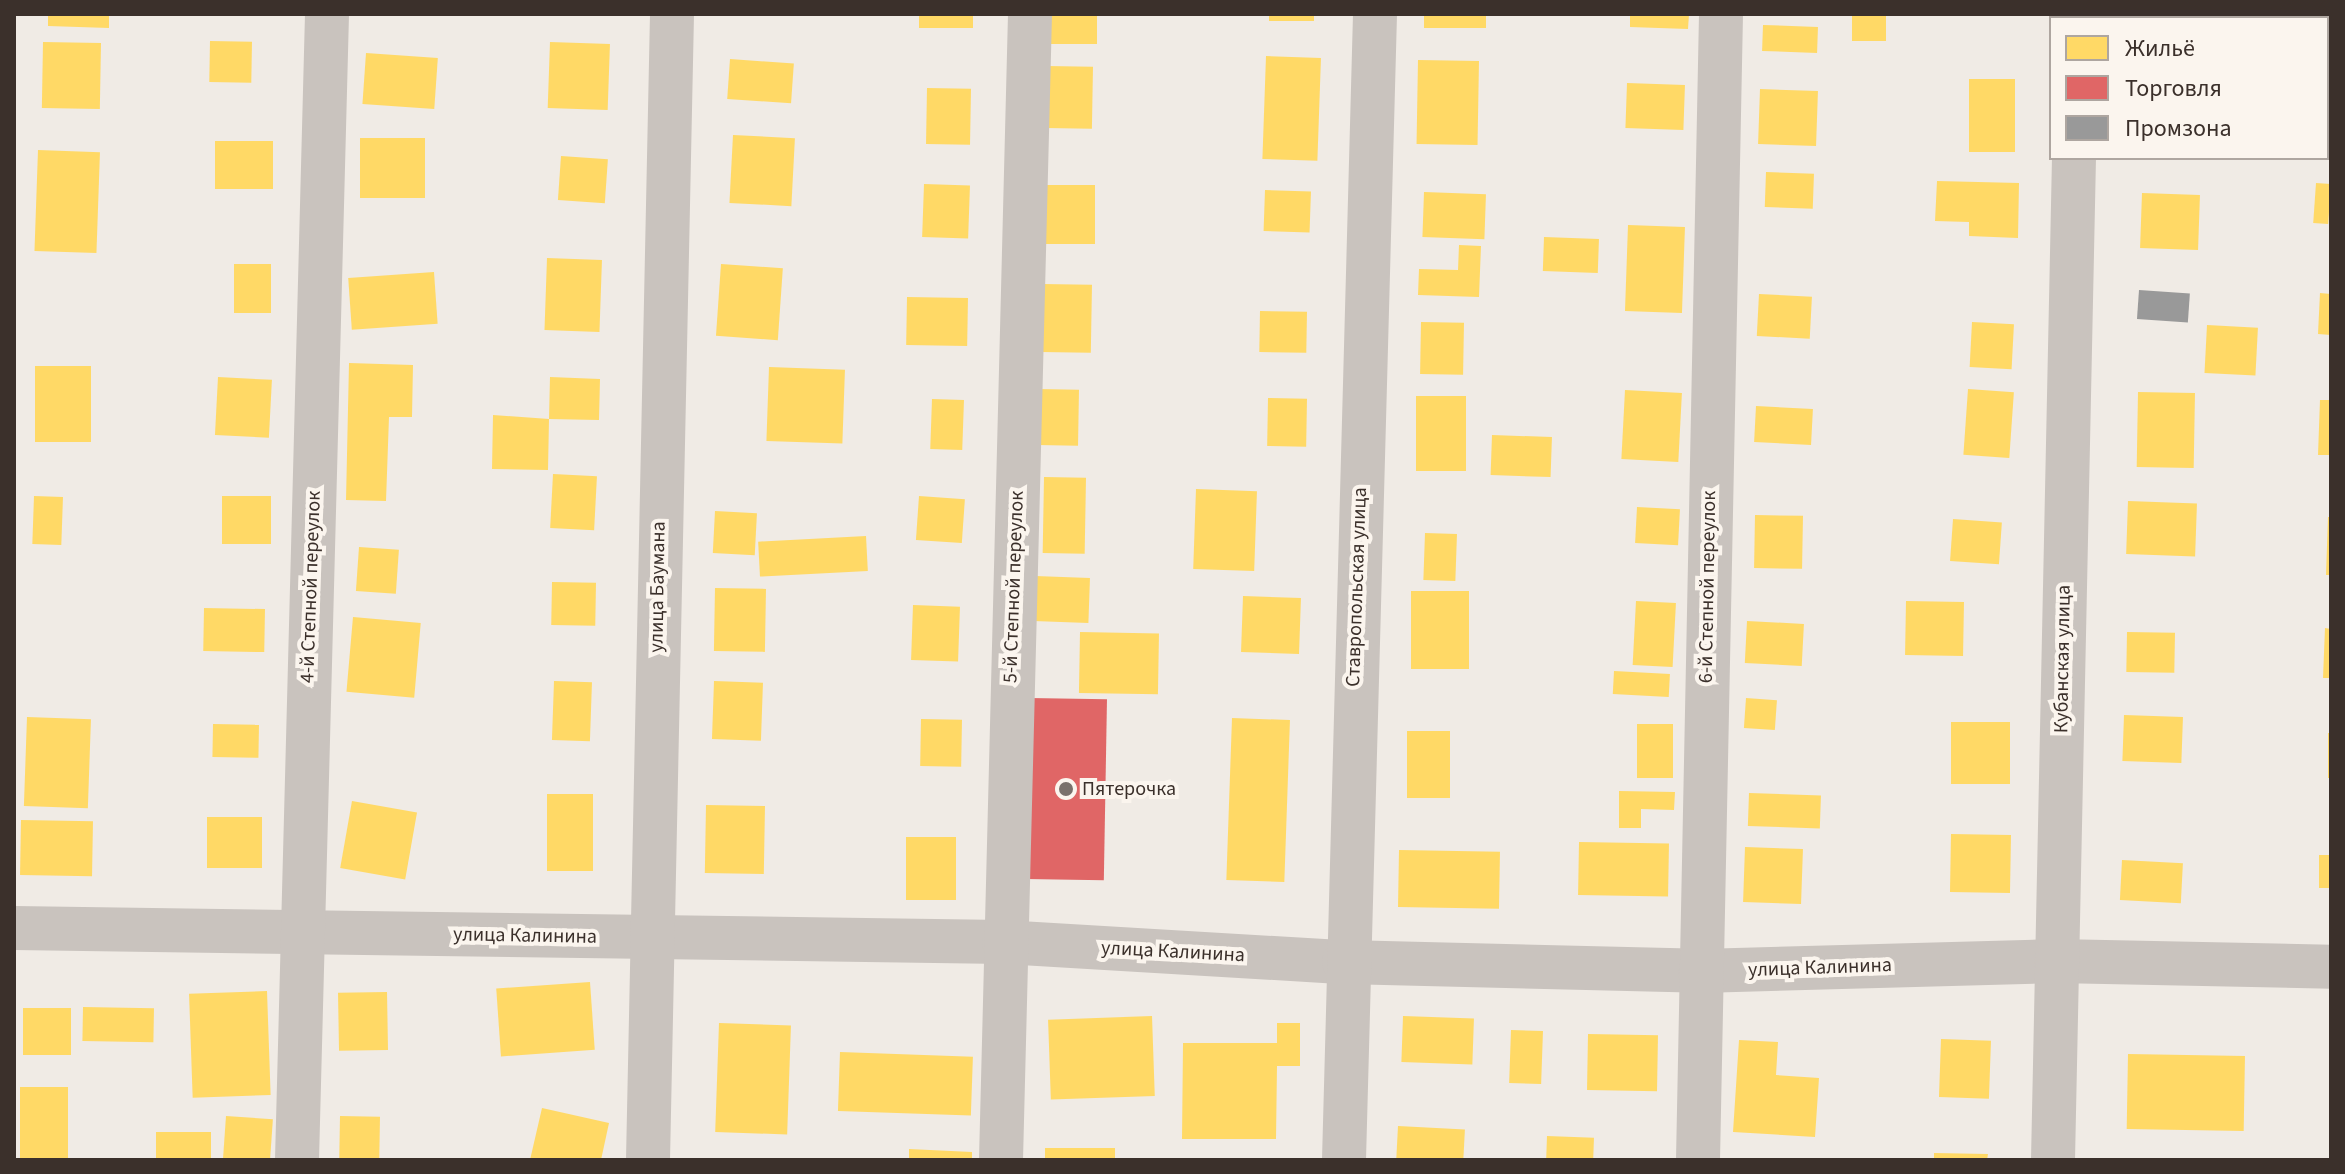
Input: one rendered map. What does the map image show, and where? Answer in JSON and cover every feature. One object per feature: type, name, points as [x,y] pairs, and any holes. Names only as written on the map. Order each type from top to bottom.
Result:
[{"type":"street","name":"4-й Степной переулок","points":[[297,1160],[327,14]]},
{"type":"street","name":"улица Баумана","points":[[648,1160],[650,937],[672,14]]},
{"type":"street","name":"5-й Степной переулок","points":[[1001,1160],[1004,942],[1030,14]]},
{"type":"street","name":"Ставропольская улица","points":[[1344,1160],[1344,962],[1375,14]]},
{"type":"street","name":"6-й Степной переулок","points":[[1698,1160],[1721,14]]},
{"type":"street","name":"Кубанская улица","points":[[2053,1160],[2074,160]]},
{"type":"street","name":"улица Калинина","points":[[14,928],[1004,942],[1344,962],[1700,971],[2056,961],[2331,967]]},
{"type":"building: Жильё","points":[[48,14],[109,14],[109,28],[48,26]]},
{"type":"building: Жильё","points":[[919,14],[973,14],[973,28],[919,28]]},
{"type":"building: Жильё","points":[[1048,14],[1097,14],[1097,44],[1048,44]]},
{"type":"building: Жильё","points":[[1269,14],[1314,14],[1314,21],[1269,21]]},
{"type":"building: Жильё","points":[[1424,14],[1486,14],[1486,28],[1424,28]]},
{"type":"building: Жильё","points":[[1630,14],[1689,14],[1688,29],[1630,27]]},
{"type":"building: Жильё","points":[[1852,14],[1886,14],[1886,41],[1852,41]]},
{"type":"building: Жильё","points":[[2146,14],[2204,14],[2204,16]]},
{"type":"building: Жильё","points":[[2236,14],[2266,14],[2266,16]]},
{"type":"building: Жильё","points":[[1763,25],[1818,27],[1817,53],[1762,51]]},
{"type":"building: Жильё","points":[[210,41],[252,42],[251,83],[209,82]]},
{"type":"building: Жильё","points":[[43,42],[101,43],[100,109],[42,108]]},
{"type":"building: Жильё","points":[[550,42],[610,44],[608,110],[548,108]]},
{"type":"building: Жильё","points":[[366,53],[438,58],[434,109],[362,104]]},
{"type":"building: Жильё","points":[[1266,56],[1321,58],[1317,161],[1262,159]]},
{"type":"building: Жильё","points":[[730,59],[794,63],[791,103],[727,99]]},
{"type":"building: Жильё","points":[[1418,60],[1479,61],[1478,145],[1417,144]]},
{"type":"building: Жильё","points":[[1047,66],[1093,67],[1092,129],[1046,128]]},
{"type":"building: Жильё","points":[[1969,79],[2015,79],[2015,152],[1969,152]]},
{"type":"building: Жильё","points":[[1627,83],[1685,85],[1683,130],[1625,128]]},
{"type":"building: Жильё","points":[[2329,86],[2331,86],[2329,151]]},
{"type":"building: Жильё","points":[[927,88],[971,89],[970,145],[926,144]]},
{"type":"building: Жильё","points":[[1760,89],[1818,91],[1816,146],[1758,144]]},
{"type":"building: Жильё","points":[[733,135],[795,138],[791,206],[729,203]]},
{"type":"building: Жильё","points":[[360,138],[425,138],[425,198],[360,198]]},
{"type":"building: Жильё","points":[[215,141],[273,141],[273,189],[215,189]]},
{"type":"building: Жильё","points":[[38,150],[100,152],[96,253],[34,251]]},
{"type":"building: Жильё","points":[[561,156],[608,159],[605,203],[558,200]]},
{"type":"building: Жильё","points":[[1766,172],[1814,174],[1813,209],[1765,207]]},
{"type":"building: Жильё","points":[[1937,181],[2019,183],[2018,238],[1969,236],[1969,222],[1935,221]]},
{"type":"building: Жильё","points":[[2316,183],[2331,184],[2328,224],[2313,223]]},
{"type":"building: Жильё","points":[[924,184],[970,186],[968,239],[922,237]]},
{"type":"building: Жильё","points":[[1044,185],[1095,185],[1095,244],[1044,244]]},
{"type":"building: Жильё","points":[[1265,190],[1311,192],[1310,233],[1264,231]]},
{"type":"building: Жильё","points":[[1424,192],[1486,194],[1484,239],[1422,237]]},
{"type":"building: Жильё","points":[[2142,193],[2200,195],[2198,250],[2140,248]]},
{"type":"building: Жильё","points":[[1628,225],[1685,227],[1682,313],[1625,311]]},
{"type":"building: Жильё","points":[[1544,237],[1599,239],[1598,273],[1543,271]]},
{"type":"building: Жильё","points":[[1459,245],[1481,246],[1479,297],[1418,295],[1419,269],[1458,270]]},
{"type":"building: Жильё","points":[[547,258],[602,260],[599,332],[544,330]]},
{"type":"building: Жильё","points":[[234,264],[271,264],[271,313],[234,313]]},
{"type":"building: Жильё","points":[[721,264],[783,268],[778,340],[716,336]]},
{"type":"building: Жильё","points":[[434,272],[438,324],[352,330],[348,278]]},
{"type":"building: Жильё","points":[[1042,284],[1092,285],[1091,353],[1041,352]]},
{"type":"building: Жильё","points":[[2320,293],[2331,294],[2331,335],[2318,334]]},
{"type":"building: Жильё","points":[[1759,294],[1812,297],[1810,339],[1757,336]]},
{"type":"building: Жильё","points":[[907,297],[968,298],[967,346],[906,345]]},
{"type":"building: Жильё","points":[[1260,311],[1307,312],[1306,353],[1259,352]]},
{"type":"building: Жильё","points":[[1421,322],[1464,323],[1463,375],[1420,374]]},
{"type":"building: Жильё","points":[[1972,322],[2014,324],[2012,369],[1970,367]]},
{"type":"building: Жильё","points":[[2207,325],[2258,328],[2255,376],[2204,373]]},
{"type":"building: Жильё","points":[[349,363],[413,365],[412,417],[389,417],[386,501],[346,500]]},
{"type":"building: Жильё","points":[[35,366],[91,366],[91,442],[35,442]]},
{"type":"building: Жильё","points":[[769,367],[845,370],[842,444],[766,441]]},
{"type":"building: Жильё","points":[[218,377],[272,380],[269,438],[215,435]]},
{"type":"building: Жильё","points":[[550,377],[600,379],[599,420],[549,419]]},
{"type":"building: Жильё","points":[[1038,389],[1079,390],[1078,446],[1037,445]]},
{"type":"building: Жильё","points":[[1968,389],[2014,392],[2009,458],[1963,455]]},
{"type":"building: Жильё","points":[[1625,390],[1682,393],[1678,462],[1621,459]]},
{"type":"building: Жильё","points":[[2138,392],[2195,393],[2194,468],[2137,467]]},
{"type":"building: Жильё","points":[[1416,396],[1466,396],[1466,471],[1416,471]]},
{"type":"building: Жильё","points":[[1268,398],[1307,399],[1306,447],[1267,446]]},
{"type":"building: Жильё","points":[[932,399],[964,400],[962,450],[930,449]]},
{"type":"building: Жильё","points":[[2320,400],[2331,400],[2331,455],[2318,455]]},
{"type":"building: Жильё","points":[[1756,406],[1813,409],[1811,445],[1754,442]]},
{"type":"building: Жильё","points":[[493,415],[549,419],[548,470],[492,469]]},
{"type":"building: Жильё","points":[[1492,435],[1552,437],[1551,477],[1491,475]]},
{"type":"building: Жильё","points":[[553,474],[597,476],[594,530],[550,528]]},
{"type":"building: Жильё","points":[[1044,477],[1086,478],[1085,554],[1043,553]]},
{"type":"building: Жильё","points":[[1196,489],[1257,491],[1254,571],[1193,569]]},
{"type":"building: Жильё","points":[[34,496],[63,497],[61,545],[32,544]]},
{"type":"building: Жильё","points":[[222,496],[271,496],[271,544],[222,544]]},
{"type":"building: Жильё","points":[[919,496],[965,499],[962,543],[916,540]]},
{"type":"building: Жильё","points":[[2128,501],[2197,503],[2195,556],[2126,554]]},
{"type":"building: Жильё","points":[[1637,507],[1680,509],[1678,545],[1635,543]]},
{"type":"building: Жильё","points":[[715,511],[757,513],[755,555],[713,553]]},
{"type":"building: Жильё","points":[[1755,515],[1803,516],[1802,569],[1754,568]]},
{"type":"building: Жильё","points":[[2328,517],[2331,517],[2331,575],[2326,575]]},
{"type":"building: Жильё","points":[[1953,519],[2002,522],[1999,564],[1950,561]]},
{"type":"building: Жильё","points":[[1425,533],[1457,534],[1455,581],[1423,580]]},
{"type":"building: Жильё","points":[[866,536],[868,571],[760,577],[758,542]]},
{"type":"building: Жильё","points":[[359,547],[399,550],[396,594],[356,591]]},
{"type":"building: Жильё","points":[[1035,576],[1090,578],[1088,623],[1033,621]]},
{"type":"building: Жильё","points":[[552,582],[596,583],[595,626],[551,625]]},
{"type":"building: Жильё","points":[[715,588],[766,589],[765,652],[714,651]]},
{"type":"building: Жильё","points":[[1411,591],[1469,591],[1469,669],[1411,669]]},
{"type":"building: Жильё","points":[[1243,596],[1301,598],[1299,654],[1241,652]]},
{"type":"building: Жильё","points":[[1636,601],[1676,603],[1673,667],[1633,665]]},
{"type":"building: Жильё","points":[[1906,601],[1964,602],[1963,656],[1905,655]]},
{"type":"building: Жильё","points":[[913,605],[960,607],[958,662],[911,660]]},
{"type":"building: Жильё","points":[[204,608],[265,609],[264,652],[203,651]]},
{"type":"building: Жильё","points":[[353,617],[421,623],[414,698],[346,692]]},
{"type":"building: Жильё","points":[[1747,621],[1804,624],[1802,666],[1745,663]]},
{"type":"building: Жильё","points":[[2325,628],[2331,629],[2331,678],[2323,678]]},
{"type":"building: Жильё","points":[[1080,632],[1159,633],[1158,694],[1079,693]]},
{"type":"building: Жильё","points":[[2127,632],[2175,633],[2174,673],[2126,672]]},
{"type":"building: Жильё","points":[[1614,671],[1670,674],[1669,697],[1613,694]]},
{"type":"building: Жильё","points":[[554,681],[592,682],[590,741],[552,740]]},
{"type":"building: Жильё","points":[[714,681],[763,683],[761,741],[712,739]]},
{"type":"building: Жильё","points":[[1746,698],[1777,700],[1775,730],[1744,728]]},
{"type":"building: Жильё","points":[[2124,715],[2183,717],[2181,763],[2122,761]]},
{"type":"building: Жильё","points":[[27,717],[91,719],[88,808],[24,806]]},
{"type":"building: Жильё","points":[[1232,718],[1290,720],[1284,882],[1226,880]]},
{"type":"building: Жильё","points":[[921,719],[962,720],[961,767],[920,766]]},
{"type":"building: Жильё","points":[[1951,722],[2010,722],[2010,784],[1951,784]]},
{"type":"building: Жильё","points":[[213,724],[259,725],[258,758],[212,757]]},
{"type":"building: Жильё","points":[[1637,724],[1673,724],[1673,778],[1637,778]]},
{"type":"building: Жильё","points":[[1407,731],[1450,731],[1450,798],[1407,798]]},
{"type":"building: Жильё","points":[[2328,733],[2331,733],[2331,778],[2328,778]]},
{"type":"building: Жильё","points":[[1619,791],[1675,792],[1674,810],[1641,809],[1641,828],[1619,828]]},
{"type":"building: Жильё","points":[[1749,793],[1821,796],[1820,828],[1748,826]]},
{"type":"building: Жильё","points":[[547,794],[593,794],[593,871],[547,871]]},
{"type":"building: Жильё","points":[[352,801],[417,812],[405,879],[340,868]]},
{"type":"building: Жильё","points":[[706,805],[765,806],[764,874],[705,873]]},
{"type":"building: Жильё","points":[[207,817],[262,817],[262,868],[207,868]]},
{"type":"building: Жильё","points":[[21,820],[93,821],[92,876],[20,875]]},
{"type":"building: Жильё","points":[[1951,834],[2011,835],[2010,893],[1950,892]]},
{"type":"building: Жильё","points":[[906,837],[956,837],[956,900],[906,900]]},
{"type":"building: Жильё","points":[[1579,842],[1669,844],[1668,897],[1578,895]]},
{"type":"building: Жильё","points":[[1745,847],[1803,849],[1801,904],[1743,902]]},
{"type":"building: Жильё","points":[[1399,850],[1500,852],[1499,909],[1398,907]]},
{"type":"building: Жильё","points":[[2319,855],[2331,855],[2331,888],[2319,888]]},
{"type":"building: Жильё","points":[[2122,860],[2183,863],[2181,903],[2120,900]]},
{"type":"building: Жильё","points":[[590,982],[595,1050],[501,1056],[496,989]]},
{"type":"building: Жильё","points":[[267,991],[271,1095],[193,1098],[189,994]]},
{"type":"building: Жильё","points":[[387,992],[388,1050],[339,1051],[338,993]]},
{"type":"building: Жильё","points":[[83,1007],[154,1008],[153,1042],[82,1041]]},
{"type":"building: Жильё","points":[[23,1008],[71,1008],[71,1055],[23,1055]]},
{"type":"building: Жильё","points":[[1152,1016],[1155,1096],[1051,1100],[1048,1020]]},
{"type":"building: Жильё","points":[[1403,1016],[1474,1018],[1472,1064],[1401,1062]]},
{"type":"building: Жильё","points":[[719,1023],[791,1026],[787,1134],[715,1132]]},
{"type":"building: Жильё","points":[[1277,1023],[1300,1023],[1300,1066],[1277,1066],[1276,1139],[1182,1139],[1183,1043],[1277,1043]]},
{"type":"building: Жильё","points":[[1511,1030],[1543,1031],[1541,1084],[1509,1083]]},
{"type":"building: Жильё","points":[[1588,1034],[1658,1035],[1657,1091],[1587,1090]]},
{"type":"building: Жильё","points":[[1941,1039],[1991,1041],[1989,1099],[1939,1097]]},
{"type":"building: Жильё","points":[[1739,1040],[1778,1042],[1776,1075],[1819,1078],[1815,1137],[1733,1132]]},
{"type":"building: Жильё","points":[[840,1052],[973,1057],[971,1116],[838,1111]]},
{"type":"building: Жильё","points":[[2128,1054],[2245,1056],[2244,1131],[2127,1129]]},
{"type":"building: Жильё","points":[[20,1087],[68,1087],[68,1160],[20,1160]]},
{"type":"building: Жильё","points":[[542,1108],[609,1123],[601,1160],[530,1160]]},
{"type":"building: Жильё","points":[[226,1116],[273,1119],[270,1160],[223,1160]]},
{"type":"building: Жильё","points":[[340,1116],[380,1117],[379,1160],[339,1160]]},
{"type":"building: Жильё","points":[[1398,1126],[1465,1130],[1463,1160],[1396,1160]]},
{"type":"building: Жильё","points":[[156,1132],[211,1132],[211,1160],[156,1160]]},
{"type":"building: Жильё","points":[[1547,1136],[1594,1138],[1593,1160],[1546,1160]]},
{"type":"building: Жильё","points":[[1045,1148],[1115,1148],[1115,1160],[1045,1160]]},
{"type":"building: Жильё","points":[[909,1149],[972,1152],[972,1160],[909,1160]]},
{"type":"building: Жильё","points":[[1934,1153],[1988,1154],[1987,1160],[1934,1160]]},
{"type":"building: Торговля","name":"Пятерочка","points":[[1029,698],[1107,699],[1104,880],[1026,879]]},
{"type":"building: Промзона","points":[[2139,290],[2190,294],[2188,322],[2137,319]]},
{"type":"place","name":"Пятерочка","points":[[1066,789]]}]
